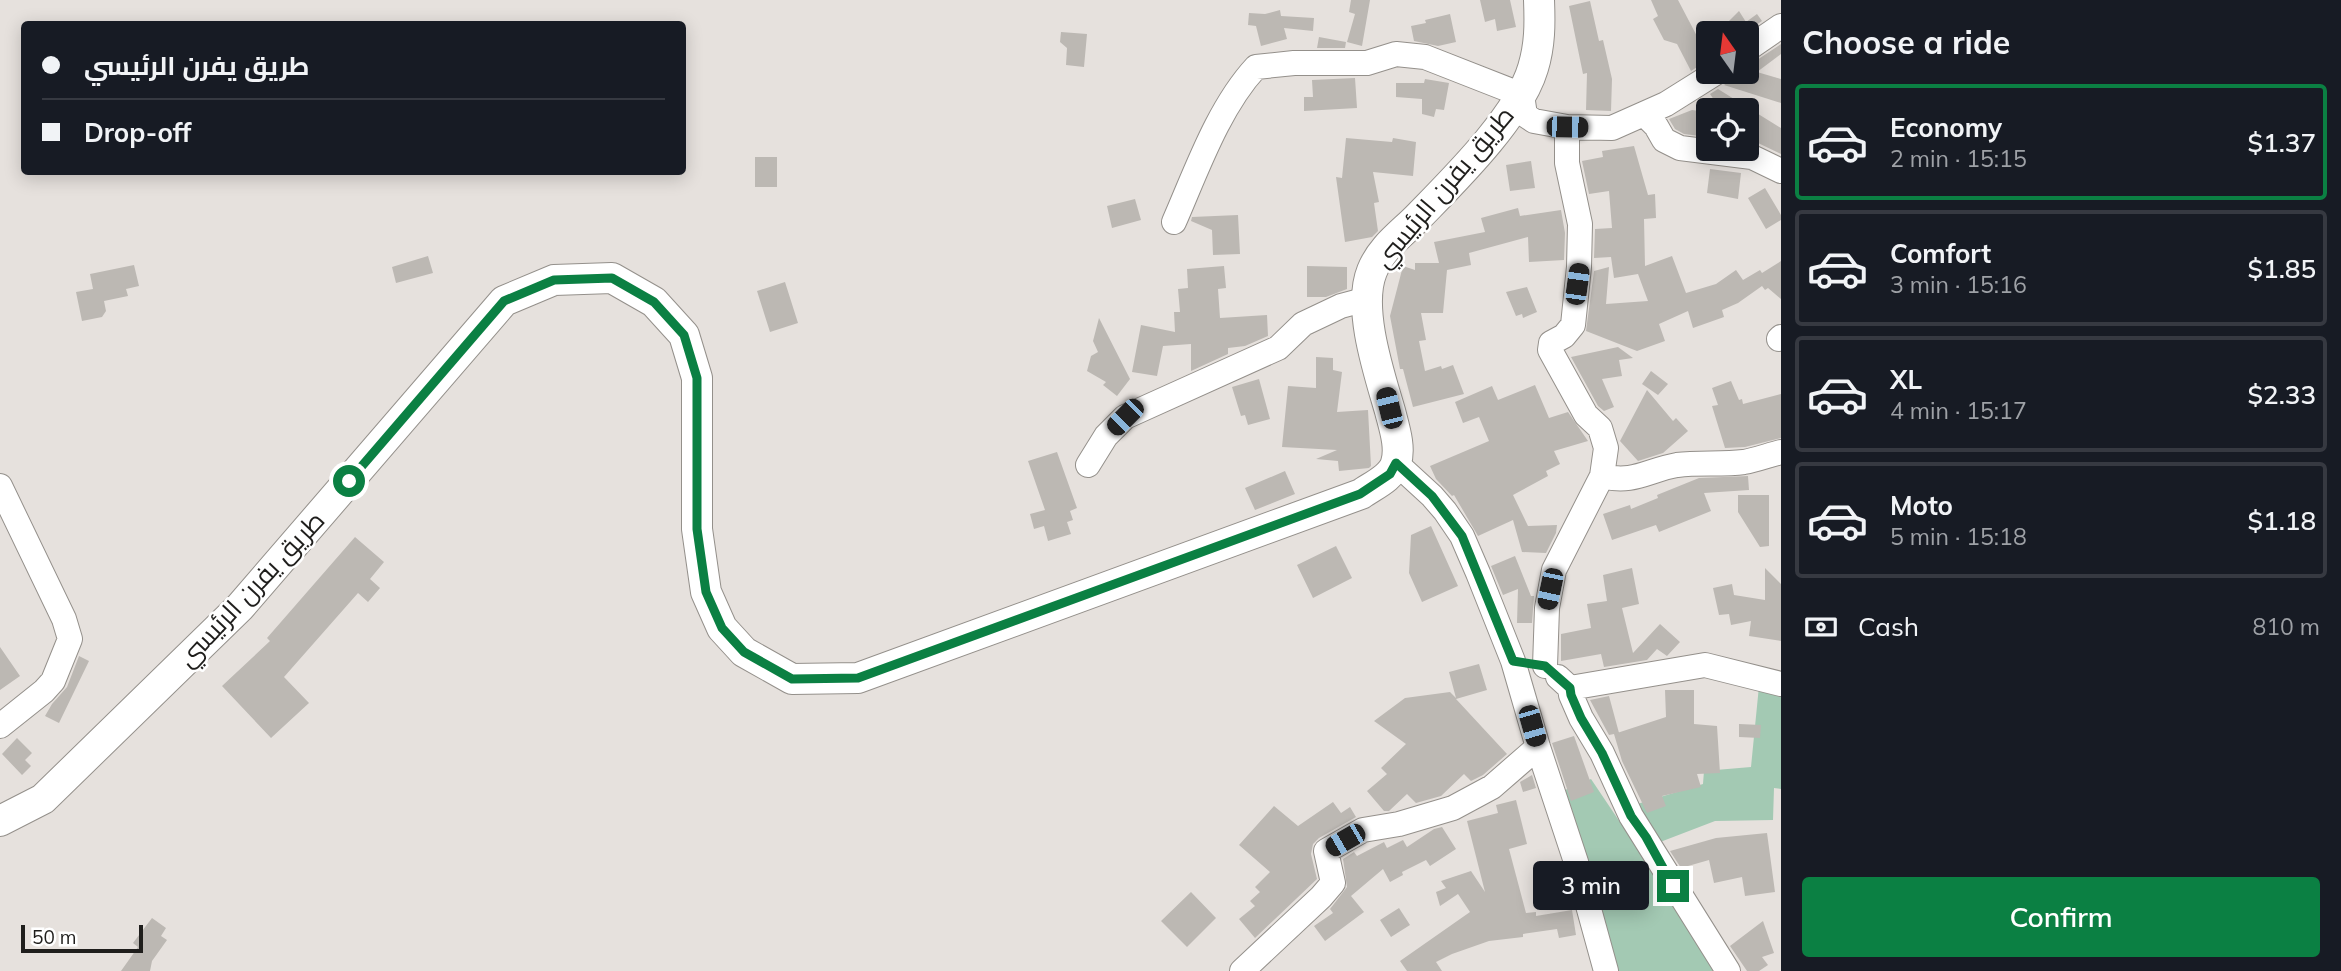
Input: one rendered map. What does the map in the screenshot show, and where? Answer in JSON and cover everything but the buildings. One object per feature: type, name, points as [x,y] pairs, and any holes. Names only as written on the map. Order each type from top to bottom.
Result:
[{"type":"main road","name":"طريق يفرن الرئيسي","points":[[0,821],[43,799],[240,607],[504,301],[554,280],[612,278],[654,302],[684,335],[697,378],[697,529],[706,592],[722,628],[744,652],[792,679],[858,678],[1360,494],[1390,474],[1396,463],[1396,434],[1373,347],[1367,299],[1371,274],[1392,240],[1419,216],[1470,160],[1522,95],[1532,71],[1540,37],[1539,0]]},
{"type":"street","points":[[1759,41],[1781,26]]},
{"type":"street","points":[[1174,222],[1208,144],[1234,98],[1256,67],[1294,63],[1367,64],[1395,54],[1425,57],[1522,95],[1525,115],[1534,121],[1567,127],[1612,128],[1666,104],[1698,84]]},
{"type":"street","points":[[1644,114],[1657,126],[1664,140],[1680,148],[1752,157],[1781,171]]},
{"type":"street","points":[[1545,666],[1546,608],[1554,570],[1602,476],[1605,448],[1600,428],[1586,415],[1550,349],[1551,344],[1564,336],[1573,325],[1579,267],[1580,224],[1567,163],[1567,127]]},
{"type":"street","points":[[1088,465],[1106,436],[1125,417],[1278,348],[1303,324],[1341,306],[1367,299]]},
{"type":"street","points":[[1602,476],[1618,480],[1670,466],[1743,462],[1781,452]]},
{"type":"street","points":[[1396,463],[1432,496],[1462,536],[1513,661],[1576,862],[1606,971]]},
{"type":"street","points":[[0,486],[7,517],[64,619],[70,639],[53,681],[0,726]]},
{"type":"street","points":[[1513,661],[1545,666],[1570,688],[1581,718],[1602,753],[1631,816],[1728,971]]},
{"type":"street","points":[[1570,688],[1705,665],[1781,684]]},
{"type":"street","points":[[1242,971],[1321,897],[1332,883],[1326,851],[1363,830],[1399,824],[1453,808],[1492,788],[1538,747]]},
{"type":"green space","points":[[1759,686],[1781,688],[1781,789],[1774,788],[1773,820],[1715,821],[1655,844],[1634,805],[1703,784],[1704,771],[1751,767]]},
{"type":"green space","points":[[1591,779],[1720,971],[1613,971],[1558,793]]},
{"type":"route","points":[[349,481],[504,301],[554,280],[612,278],[654,302],[684,335],[697,378],[697,529],[706,592],[722,628],[744,652],[792,679],[858,678],[1360,494],[1390,474],[1396,463],[1432,496],[1462,536],[1513,661],[1545,666],[1570,688],[1581,718],[1602,753],[1631,816],[1673,886]]}]
